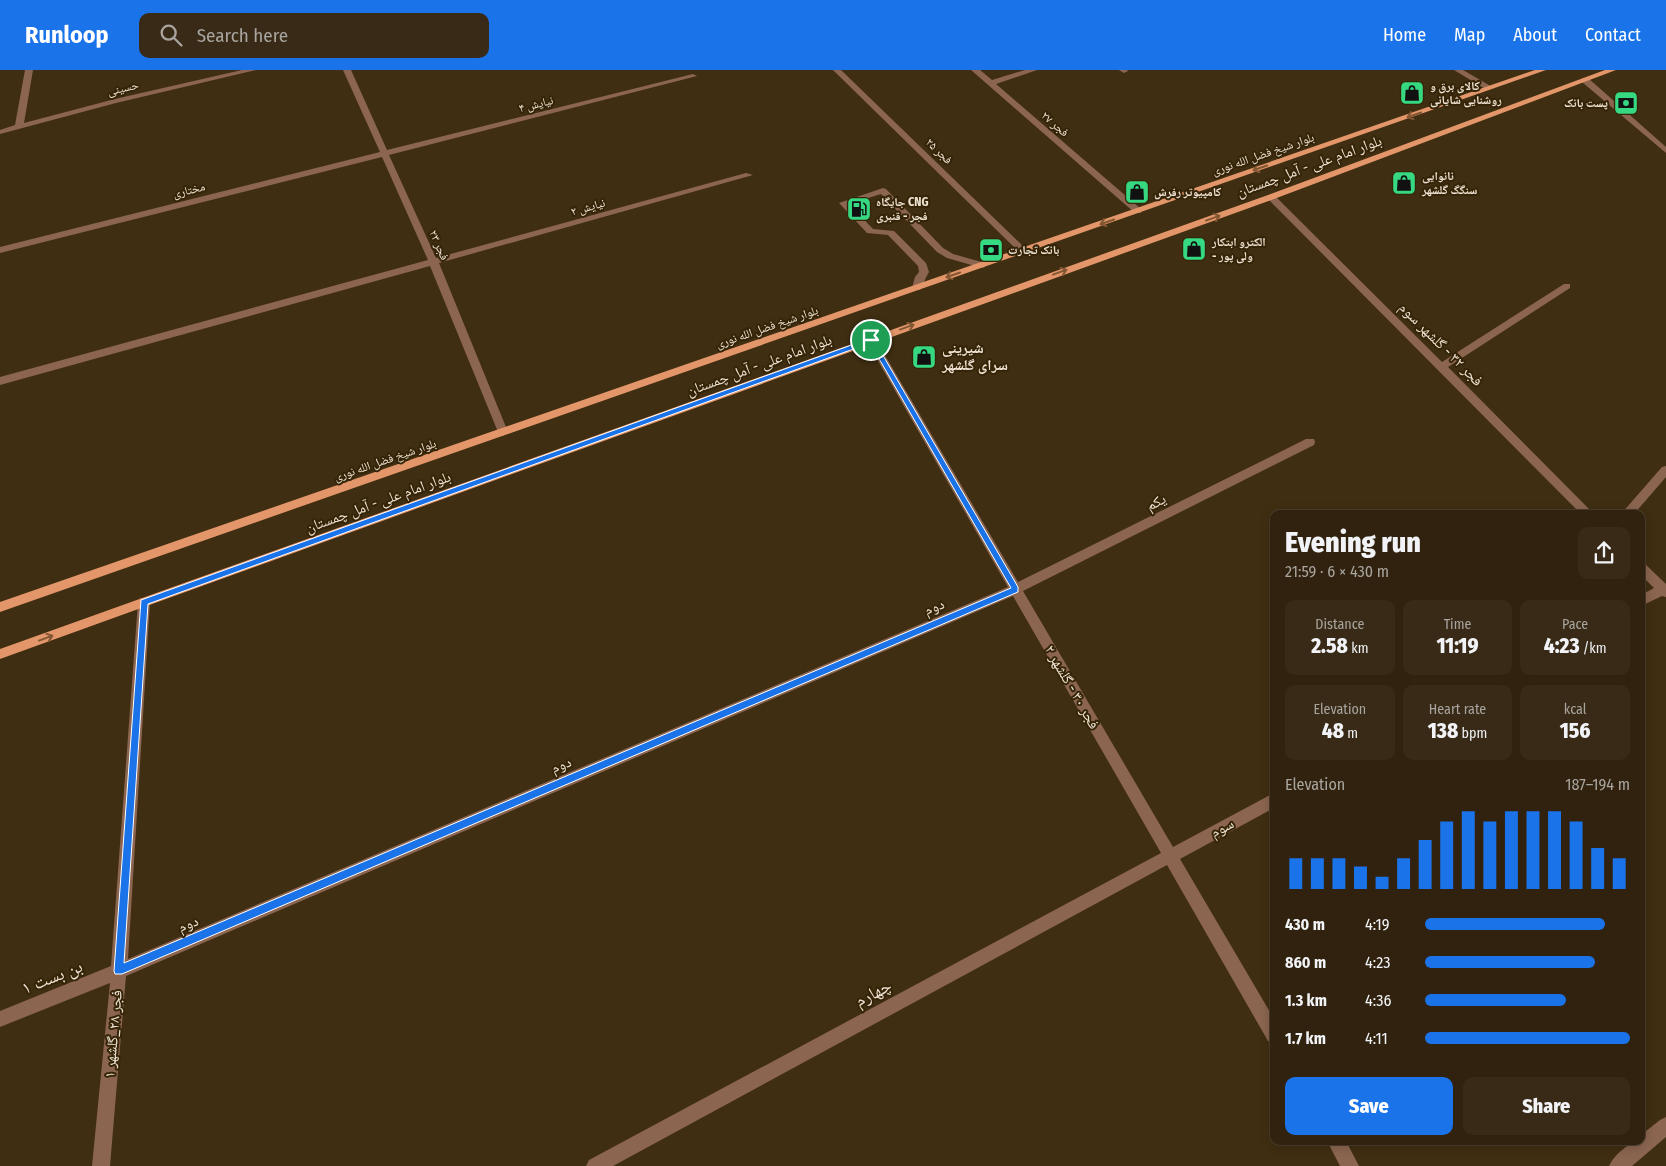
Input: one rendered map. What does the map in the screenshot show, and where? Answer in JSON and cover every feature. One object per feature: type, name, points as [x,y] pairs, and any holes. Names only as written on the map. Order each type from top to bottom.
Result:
[{"type":"main road","name":"بلوار شیخ فضل الله نوری","points":[[0,607],[1542,70]]},
{"type":"main road","name":"بلوار امام علی - آمل چمستان","points":[[0,654],[1271,197],[1612,70]]},
{"type":"street","points":[[19,127],[29,70]]},
{"type":"street","name":"حسینی","points":[[0,132],[115,100],[252,70]]},
{"type":"street","name":"فجر ۲۳","points":[[348,70],[434,263],[503,432]]},
{"type":"street","name":"فجر ۲۵","points":[[838,70],[1023,251]]},
{"type":"street","name":"فجر ۲۷","points":[[975,70],[1138,211]]},
{"type":"street","points":[[991,83],[1033,70]]},
{"type":"street","points":[[1458,70],[1490,88]]},
{"type":"street","name":"نیایش ۴","points":[[385,154],[693,76]]},
{"type":"street","points":[[1585,80],[1666,151]]},
{"type":"street","name":"مختاری","points":[[0,250],[385,154]]},
{"type":"street","name":"نیایش ۲","points":[[0,381],[749,176]]},
{"type":"street","points":[[917,288],[920,276],[924,272],[923,265],[891,233],[870,231],[843,203],[883,191],[940,250],[950,256],[982,265]]},
{"type":"street","name":"فجر ۳۲ - گلشهر سوم","points":[[1271,197],[1584,510]]},
{"type":"street","points":[[1441,367],[1567,286]]},
{"type":"street","name":"فجر ۳۰ - گلشهر ۲","points":[[871,340],[1270,1028]]},
{"type":"street","name":"یکم","points":[[1016,590],[1310,442]]},
{"type":"street","points":[[1631,510],[1666,470]]},
{"type":"street","points":[[1645,571],[1665,590],[1645,599]]},
{"type":"street","name":"دوم","points":[[119,971],[1016,590]]},
{"type":"street","name":"فجر ۲۸_گلشهر ۱","points":[[101,1166],[119,971],[144,602]]},
{"type":"street","name":"سوم","points":[[1170,856],[1270,802]]},
{"type":"street","name":"چهارم","points":[[595,1166],[1170,856]]},
{"type":"street","name":"بن بست ۱","points":[[0,1019],[119,971]]},
{"type":"street","points":[[1645,1144],[1666,1126]]},
{"type":"street","points":[[1338,1145],[1350,1166]]},
{"type":"street","points":[[1618,1166],[1643,1145]]},
{"type":"place","name":"کالای برق و روشنایی شایانی","points":[[1412,93]]},
{"type":"place","name":"پست بانک","points":[[1626,103]]},
{"type":"place","name":"نانوایی سنگگ گلشهر","points":[[1404,183]]},
{"type":"place","name":"کامپیوتر رفرش","points":[[1137,192]]},
{"type":"place","name":"جایگاه CNG فجر - قنبری","points":[[859,209]]},
{"type":"place","name":"الکترو ابتکار - ولی پور","points":[[1194,249]]},
{"type":"place","name":"بانک تجارت","points":[[991,250]]},
{"type":"place","name":"شیرینی سرای گلشهر","points":[[924,357]]},
{"type":"route","points":[[871,340],[1016,590],[119,971],[144,602],[871,340]]}]
